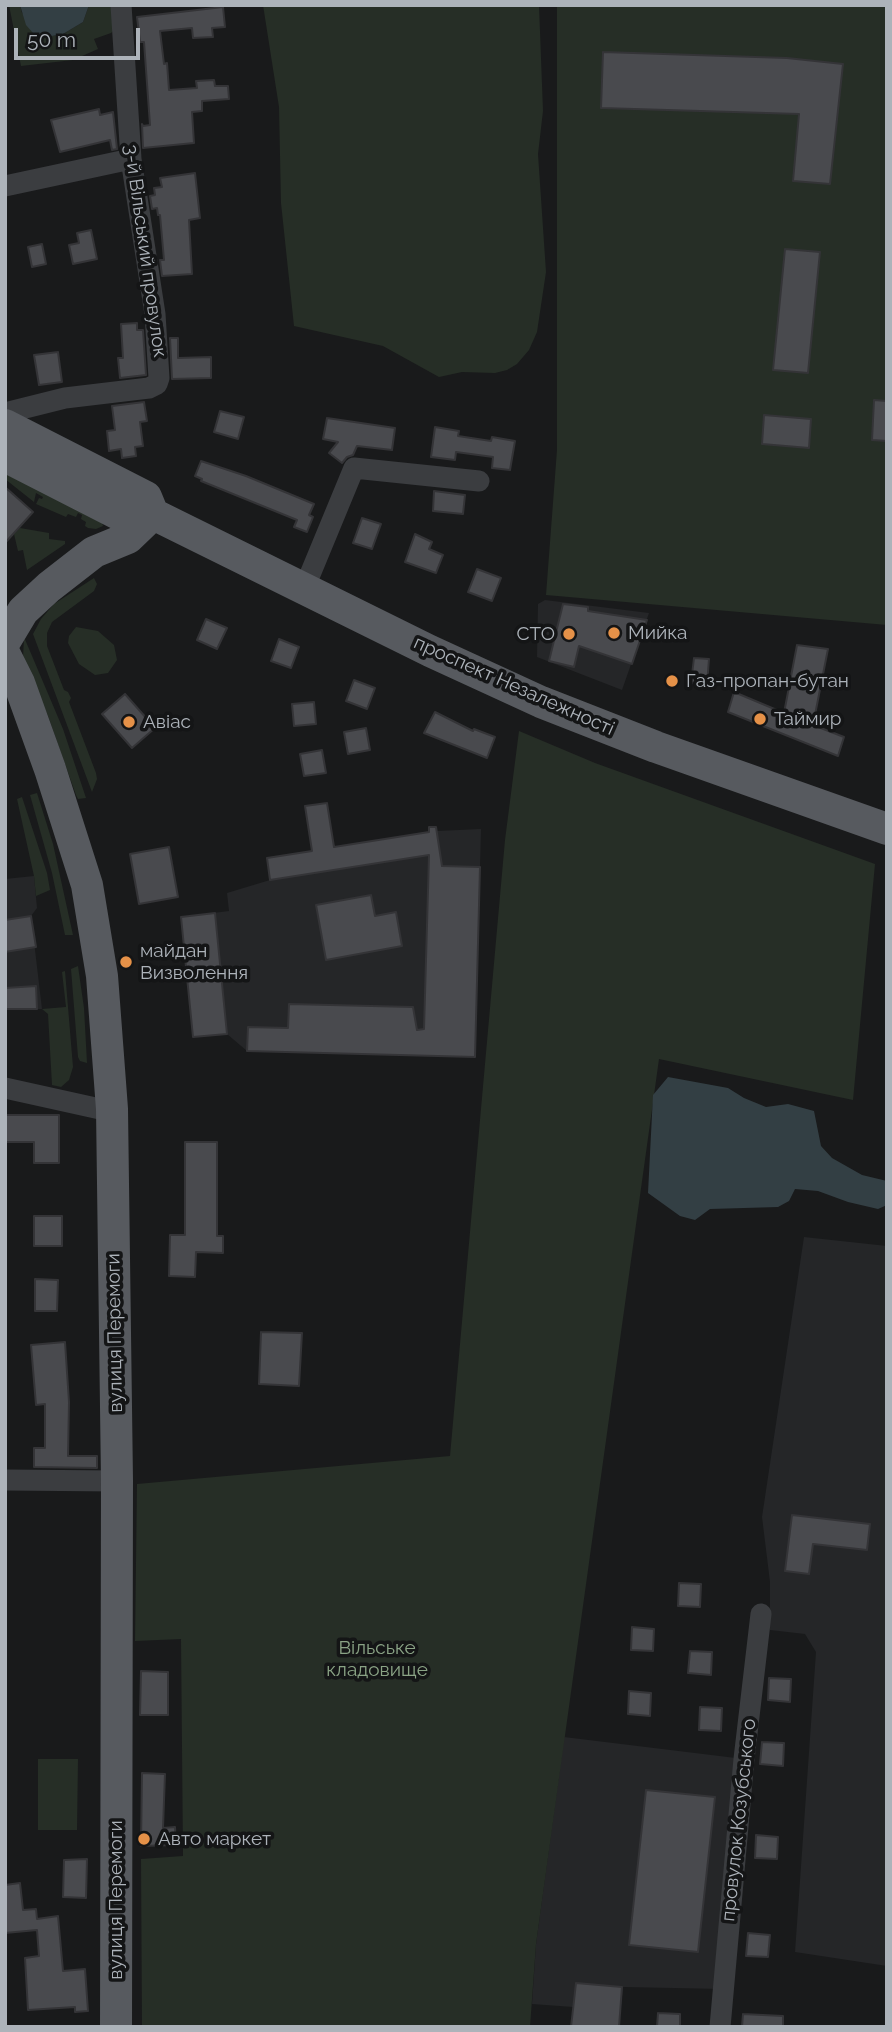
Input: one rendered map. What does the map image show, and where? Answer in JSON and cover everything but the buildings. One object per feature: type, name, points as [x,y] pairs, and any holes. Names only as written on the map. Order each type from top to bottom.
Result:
[{"type":"main road","points":[[5,425],[146,497],[153,514]]},
{"type":"main road","points":[[5,456],[132,521],[153,514]]},
{"type":"main road","points":[[5,641],[23,611],[49,587],[94,552],[128,538],[153,514]]},
{"type":"main road","name":"проспект Незалежності","points":[[153,514],[430,651],[541,702],[656,747],[887,829]]},
{"type":"main road","name":"вулиця Перемоги","points":[[5,655],[19,683],[50,769],[87,885],[101,964],[106,1109],[116,2027]]},
{"type":"main road","name":"вулиця Перемоги","points":[[5,682],[43,793],[84,930],[106,1109]]},
{"type":"main road","name":"вулиця Перемоги","points":[[106,2027],[111,1482]]},
{"type":"street","name":"3-й Вільський провулок","points":[[5,413],[65,398],[149,388],[157,384],[160,369],[155,314],[131,159],[121,5]]},
{"type":"street","points":[[5,186],[131,159]]},
{"type":"street","points":[[304,589],[354,468],[480,481]]},
{"type":"street","points":[[5,1088],[106,1109]]},
{"type":"street","points":[[5,1480],[111,1482]]},
{"type":"street","name":"провулок Козубського","points":[[720,2027],[744,1759],[761,1614]]},
{"type":"shaded area","points":[[20,5],[89,5],[83,22],[63,34],[41,36],[33,33],[26,25]]},
{"type":"shaded area","points":[[545,600],[649,613],[622,690],[537,657],[538,604]]},
{"type":"shaded area","points":[[481,829],[475,1057],[247,1051],[227,1034],[193,1037],[181,917],[229,911],[227,893],[270,880],[267,858],[437,831]]},
{"type":"shaded area","points":[[34,876],[37,908],[31,916],[42,1009],[5,1009],[5,879]]},
{"type":"shaded area","points":[[668,1077],[728,1088],[766,1107],[788,1104],[814,1111],[821,1146],[832,1158],[862,1175],[887,1181],[887,1205],[878,1209],[818,1191],[795,1189],[789,1201],[778,1207],[710,1209],[695,1220],[680,1216],[648,1193],[653,1095]]},
{"type":"shaded area","points":[[804,1237],[887,1246],[887,1966],[795,1952],[816,1652],[805,1634],[770,1630],[770,1582],[762,1517]]},
{"type":"shaded area","points":[[564,1737],[744,1759],[723,1989],[623,1987],[619,2027],[571,2027],[573,2007],[532,2004],[536,1944]]},
{"type":"green space","points":[[9,5],[20,5],[22,13],[52,36],[63,34],[83,22],[89,5],[114,5],[115,29],[94,39],[98,49],[73,60],[21,66]]},
{"type":"green space","points":[[263,5],[539,5],[543,111],[538,154],[546,272],[537,332],[529,350],[517,364],[495,373],[462,372],[439,377],[383,346],[294,326],[281,203],[279,107]]},
{"type":"green space","points":[[557,5],[887,5],[887,625],[546,595],[557,450]]},
{"type":"green space","points":[[5,472],[102,522],[103,526],[88,528],[85,526],[86,522],[81,519],[82,515],[78,513],[76,517],[68,514],[66,517],[36,504],[39,498],[43,497],[36,493],[34,502],[5,479]]},
{"type":"green space","points":[[20,528],[49,533],[49,539],[65,541],[65,544],[27,570],[23,550],[18,551],[14,534]]},
{"type":"green space","points":[[94,578],[97,584],[94,591],[52,622],[47,633],[47,646],[64,690],[71,698],[69,702],[96,773],[97,779],[92,792],[33,634],[54,604]]},
{"type":"green space","points":[[76,627],[98,631],[114,645],[117,660],[108,673],[95,675],[79,664],[68,643],[69,636]]},
{"type":"green space","points":[[24,637],[63,729],[86,798],[78,799],[76,795],[48,716],[23,658]]},
{"type":"green space","name":"Вільське кладовище","points":[[519,731],[595,763],[875,864],[853,1100],[659,1059],[536,1944],[530,2027],[142,2027],[141,1859],[183,1856],[181,1639],[135,1641],[137,1484],[450,1456],[505,840]]},
{"type":"green space","points":[[37,793],[53,844],[73,935],[65,935],[52,873],[30,795]]},
{"type":"green space","points":[[22,797],[50,890],[36,896],[17,799]]},
{"type":"green space","points":[[78,966],[87,1063],[80,1061],[78,1057],[71,969]]},
{"type":"green space","points":[[65,971],[73,1067],[69,1080],[61,1087],[52,1085],[48,1014],[42,1009],[66,1007],[62,972]]},
{"type":"green space","points":[[38,1759],[78,1759],[77,1830],[38,1830]]},
{"type":"place","name":"Мийка","points":[[614,633]]},
{"type":"place","name":"СТО","points":[[569,634]]},
{"type":"place","name":"Газ-пропан-бутан","points":[[672,681]]},
{"type":"place","name":"Таймир","points":[[760,719]]},
{"type":"place","name":"Авіас","points":[[129,722]]},
{"type":"place","name":"майдан Визволення","points":[[126,962]]},
{"type":"place","name":"Авто маркет","points":[[144,1839]]}]
